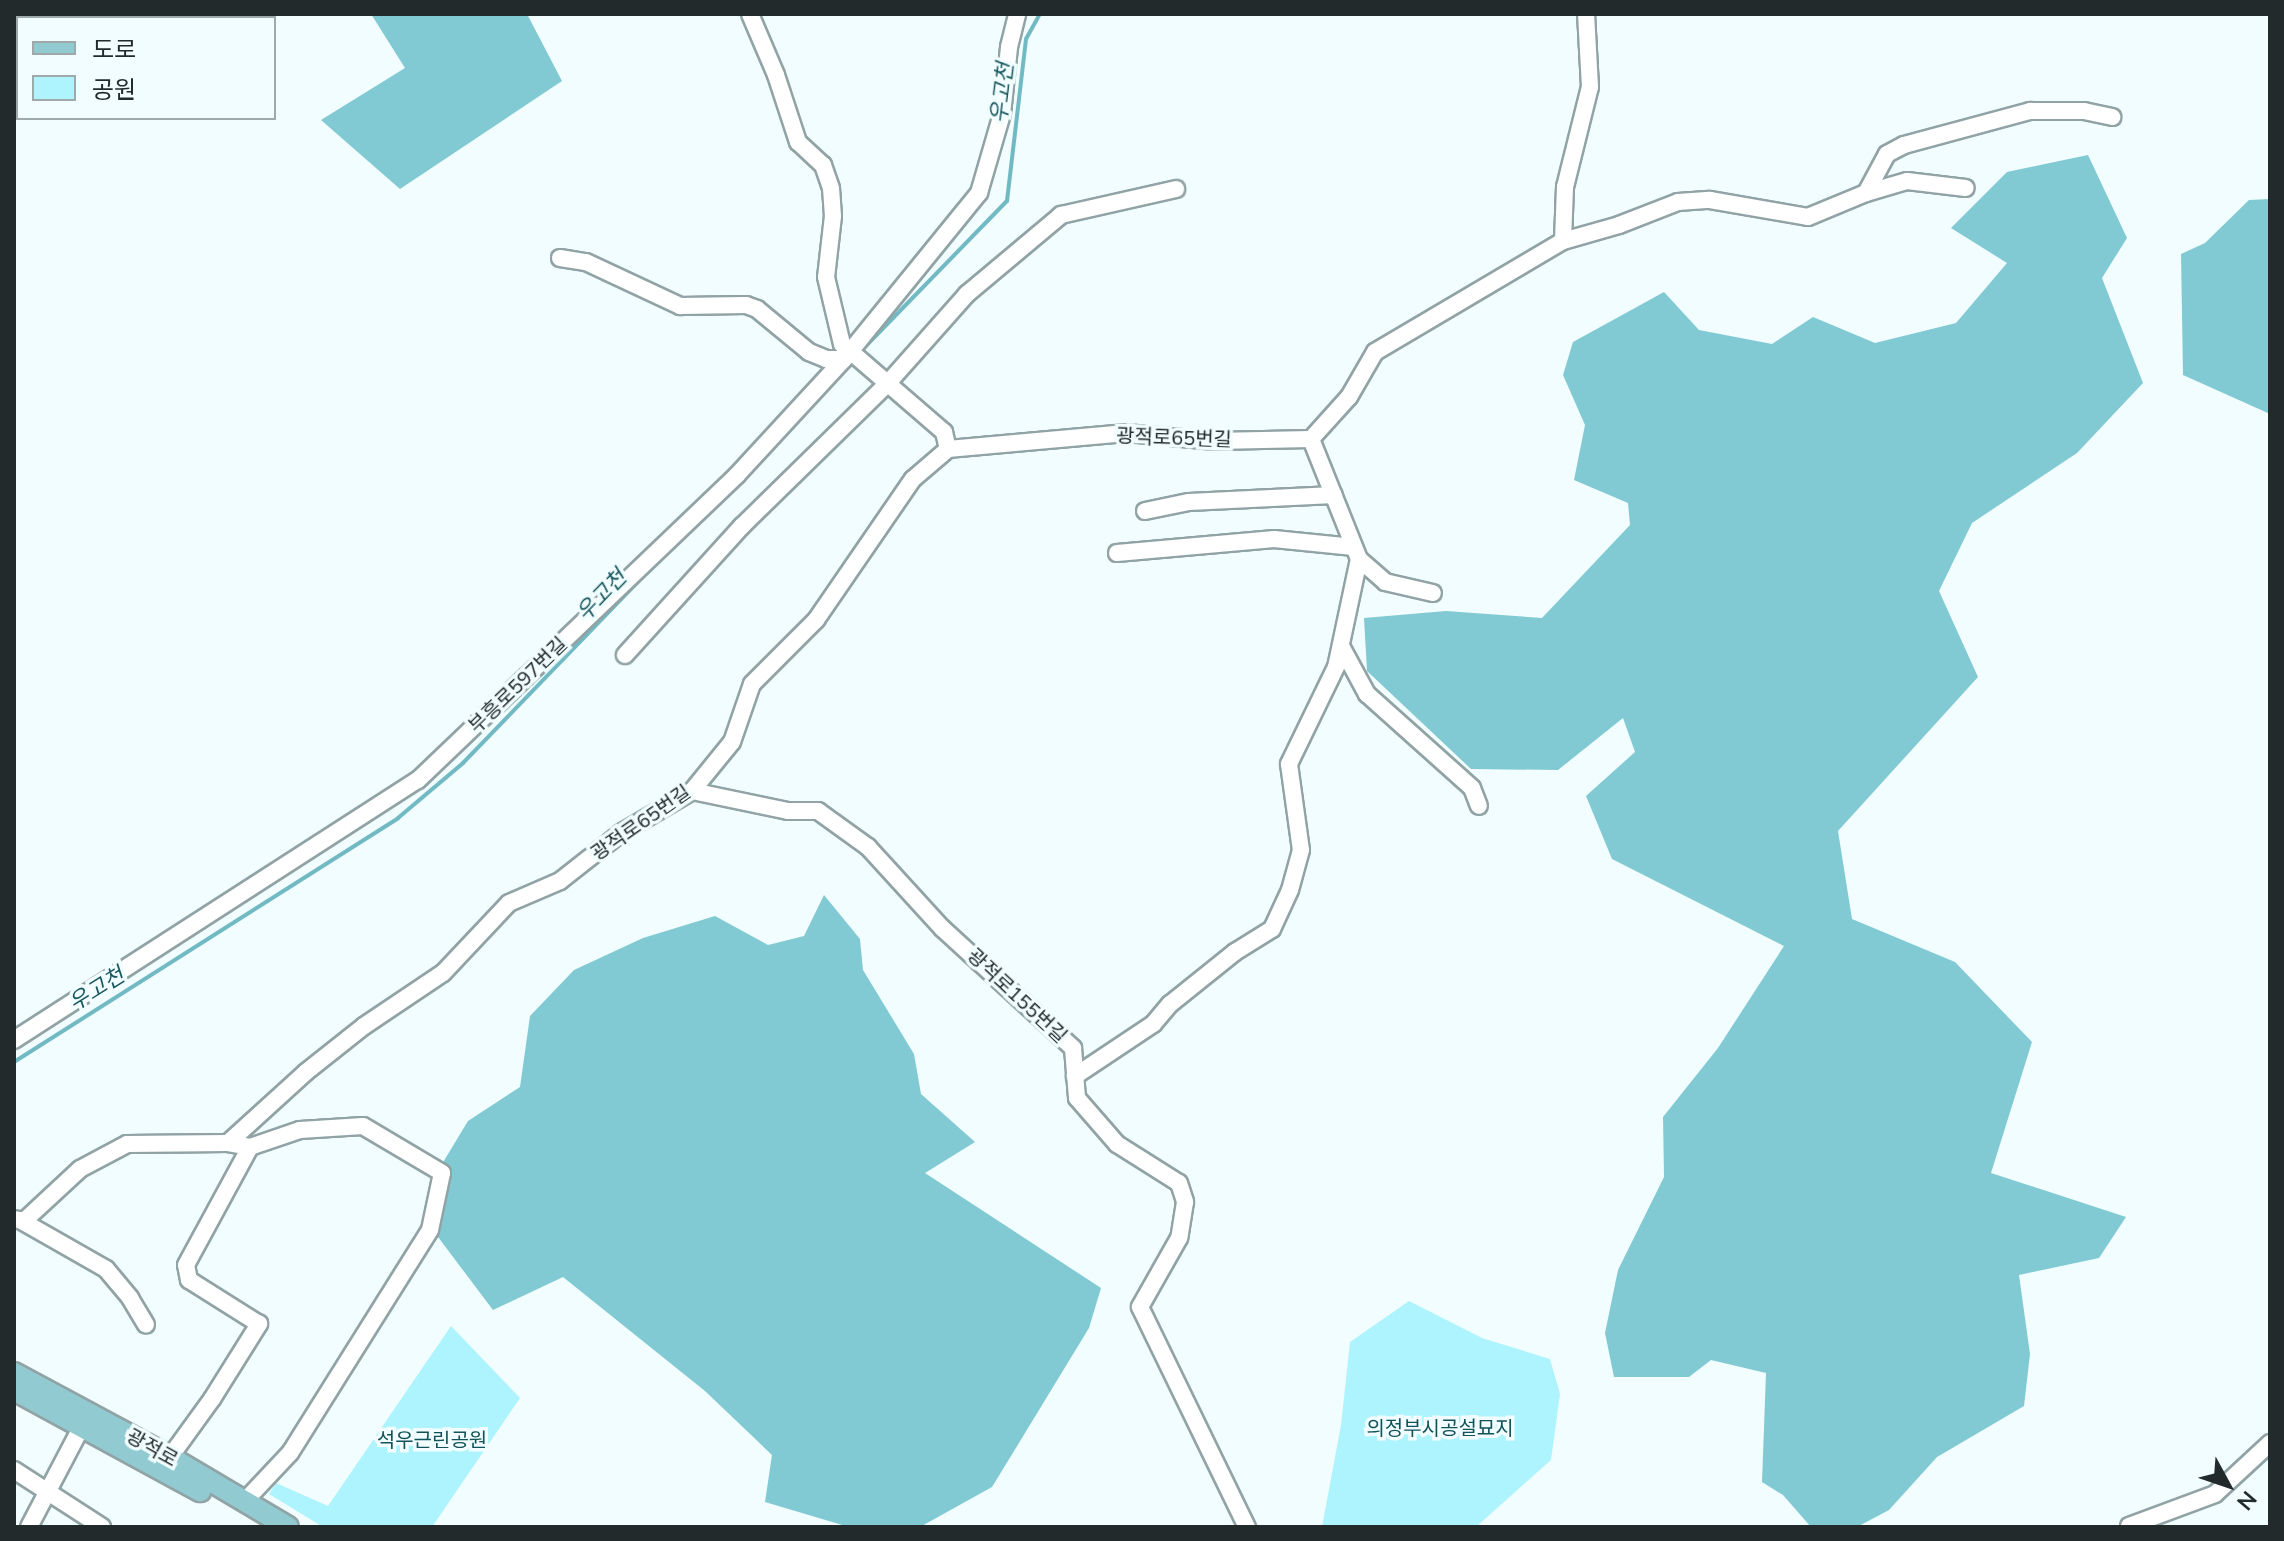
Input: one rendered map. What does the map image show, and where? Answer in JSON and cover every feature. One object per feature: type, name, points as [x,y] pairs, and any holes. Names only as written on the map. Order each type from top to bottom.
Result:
[{"type":"main road","name":"광적로","points":[[14,1373],[170,1457],[288,1527]]},
{"type":"main road","name":"광적로","points":[[14,1390],[83,1424],[263,1527]]},
{"type":"street","points":[[750,14],[776,75],[798,142],[823,165],[831,188],[833,216],[826,277],[842,344],[850,355],[886,381],[944,432],[948,449]]},
{"type":"street","name":"부흥로597번길","points":[[14,1040],[418,780],[737,475],[850,355],[979,193],[1002,114],[1009,47],[1017,14]]},
{"type":"street","points":[[1563,241],[1565,187],[1590,87],[1586,14]]},
{"type":"street","points":[[1866,193],[1887,154],[1932,136],[2030,111],[2084,111],[2112,117]]},
{"type":"street","points":[[1433,593],[1385,582],[1357,553],[1311,439],[1349,397],[1375,352],[1563,241],[1619,225],[1678,202],[1710,200],[1808,217],[1866,193],[1907,181],[1966,188]]},
{"type":"street","points":[[625,655],[742,526],[886,381],[967,294],[1061,215],[1176,189]]},
{"type":"street","points":[[560,258],[586,262],[680,306],[746,305],[757,309],[809,352],[826,359],[850,355]]},
{"type":"street","name":"광적로65번길","points":[[228,1143],[306,1072],[364,1026],[443,973],[509,903],[560,881],[621,833],[692,791],[732,742],[752,684],[816,620],[913,479],[948,449],[1126,433],[1215,441],[1311,439]]},
{"type":"street","points":[[1145,511],[1189,502],[1334,495]]},
{"type":"street","points":[[1117,553],[1274,539],[1357,553]]},
{"type":"street","points":[[1075,1076],[1153,1024],[1170,1004],[1235,952],[1272,929],[1290,890],[1301,850],[1289,764],[1336,667],[1357,553]]},
{"type":"street","points":[[1341,646],[1367,694],[1472,788],[1479,806]]},
{"type":"street","name":"광적로155번길","points":[[692,791],[788,811],[818,811],[868,847],[942,928],[1073,1048],[1077,1098],[1117,1144],[1179,1183],[1185,1202],[1179,1238],[1140,1307],[1247,1527]]},
{"type":"street","points":[[17,1219],[24,1221],[80,1169],[127,1144],[228,1143],[250,1147],[300,1130],[363,1126],[442,1173],[430,1230],[290,1453],[244,1502]]},
{"type":"street","points":[[170,1457],[212,1399],[259,1324],[189,1280],[186,1265],[250,1147]]},
{"type":"street","points":[[17,1219],[106,1269],[130,1298],[146,1325]]},
{"type":"street","points":[[29,1527],[83,1424]]},
{"type":"street","points":[[2129,1526],[2215,1494],[2270,1443]]},
{"type":"street","points":[[14,1470],[102,1527]]},
{"type":"green space","name":"의정부시공설묘지","points":[[1409,1301],[1482,1338],[1550,1359],[1560,1394],[1551,1460],[1476,1527],[1322,1527],[1341,1425],[1350,1342]]},
{"type":"green space","name":"석우근린공원","points":[[451,1326],[520,1398],[432,1527],[323,1527],[269,1494],[276,1483],[328,1506]]},
{"type":"shaded area","points":[[371,14],[527,14],[562,81],[400,189],[321,120],[405,68]]},
{"type":"shaded area","points":[[2088,155],[2127,238],[2102,278],[2143,383],[2077,453],[1972,523],[1939,591],[1978,677],[1838,831],[1852,919],[1955,962],[2032,1042],[1991,1173],[2126,1217],[2099,1258],[2019,1275],[2030,1354],[2024,1406],[1937,1457],[1889,1510],[1857,1527],[1811,1527],[1783,1495],[1762,1482],[1766,1373],[1711,1360],[1689,1377],[1614,1377],[1605,1333],[1618,1270],[1664,1177],[1663,1117],[1718,1048],[1784,946],[1612,859],[1586,796],[1635,752],[1623,718],[1558,770],[1471,769],[1367,671],[1364,618],[1446,611],[1542,618],[1630,525],[1628,503],[1574,480],[1585,425],[1563,375],[1573,342],[1664,292],[1699,330],[1772,344],[1813,317],[1875,343],[1956,323],[2007,263],[1951,228],[2007,172]]},
{"type":"shaded area","points":[[2270,199],[2270,414],[2183,375],[2181,254],[2205,243],[2249,200]]},
{"type":"shaded area","points":[[824,895],[860,939],[863,970],[914,1054],[921,1094],[975,1142],[925,1173],[1101,1288],[1089,1328],[992,1487],[920,1527],[849,1527],[765,1502],[772,1455],[705,1391],[563,1277],[493,1310],[438,1237],[442,1164],[468,1121],[520,1087],[530,1016],[574,970],[643,938],[715,916],[768,945],[804,936]]},
{"type":"waterway","name":"우고천","points":[[860,352],[1007,201],[1026,39],[1040,14]]},
{"type":"waterway","name":"우고천","points":[[14,1062],[398,818],[463,763],[654,565]]}]
